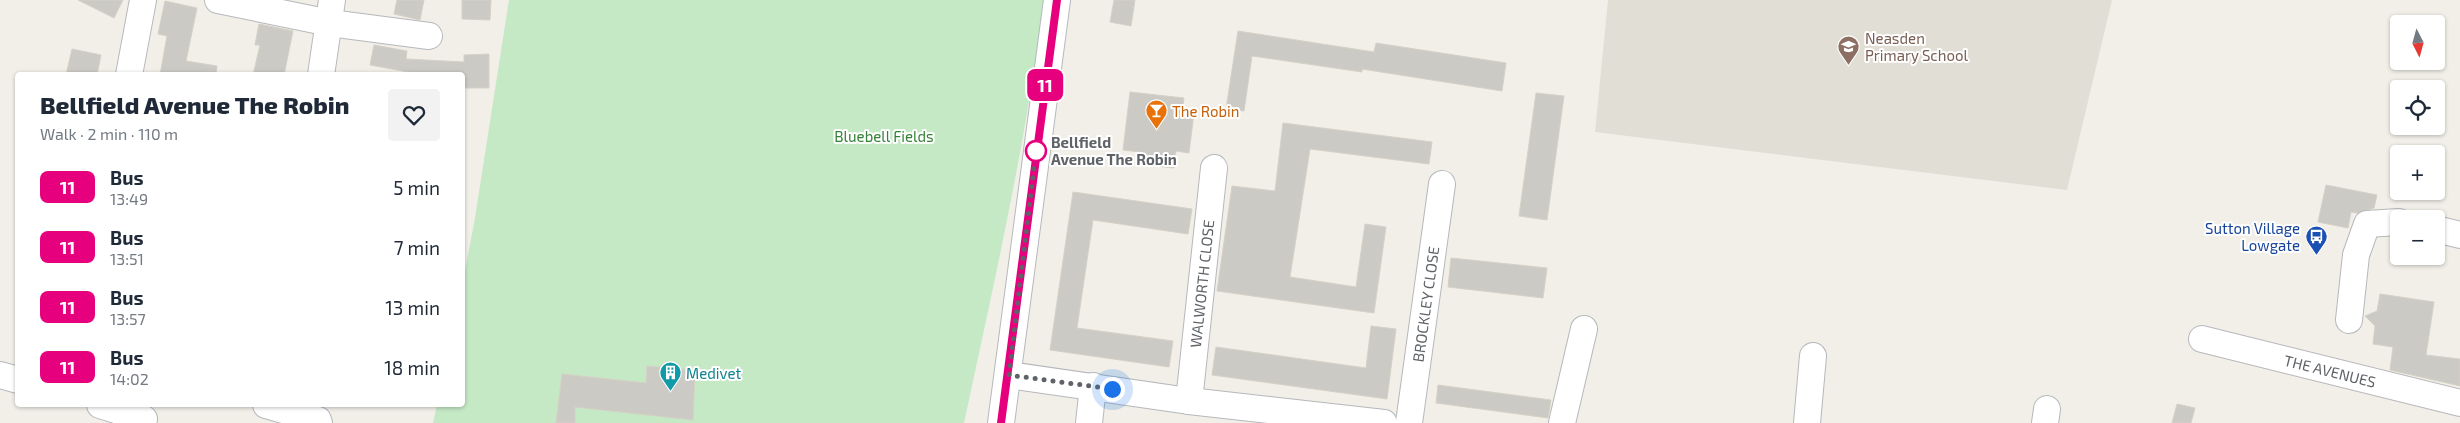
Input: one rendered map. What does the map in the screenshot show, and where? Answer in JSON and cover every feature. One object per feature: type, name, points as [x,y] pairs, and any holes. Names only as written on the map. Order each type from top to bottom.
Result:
[{"type":"street","points":[[131,72],[143,0]]},
{"type":"street","points":[[218,0],[331,12],[429,36]]},
{"type":"street","points":[[1001,423],[1009,375],[1057,0]]},
{"type":"street","points":[[321,72],[331,12]]},
{"type":"street","name":"WALWORTH CLOSE","points":[[1189,401],[1214,168]]},
{"type":"street","name":"BROCKLEY CLOSE","points":[[1409,423],[1442,184]]},
{"type":"street","points":[[2349,320],[2356,255],[2367,224],[2390,223]]},
{"type":"street","points":[[2445,231],[2460,235]]},
{"type":"street","points":[[1562,423],[1584,329]]},
{"type":"street","name":"THE AVENUES","points":[[2202,338],[2460,403]]},
{"type":"street","points":[[1807,423],[1813,356]]},
{"type":"street","points":[[0,375],[15,379]]},
{"type":"street","points":[[1009,375],[1189,401],[1384,423]]},
{"type":"street","points":[[1089,423],[1093,386]]},
{"type":"street","points":[[106,407],[144,419]]},
{"type":"street","points":[[263,423],[266,407]]},
{"type":"street","points":[[274,407],[318,420],[319,423]]},
{"type":"shaded area","name":"Neasden Primary School","points":[[1608,0],[2112,0],[2067,190],[1595,132]]},
{"type":"green space","name":"Bluebell Fields","points":[[509,0],[1044,0],[1019,160],[964,423],[433,423],[437,407],[465,407],[465,270],[474,224]]},
{"type":"building","points":[[78,0],[123,0],[114,18]]},
{"type":"building","points":[[397,0],[424,0],[420,20],[394,14]]},
{"type":"building","points":[[462,0],[491,0],[490,20],[462,19]]},
{"type":"building","points":[[1114,0],[1135,0],[1131,26],[1110,22]]},
{"type":"building","points":[[165,1],[197,8],[186,61],[217,66],[216,72],[161,72],[167,36],[158,34]]},
{"type":"building","points":[[259,24],[293,31],[285,72],[254,72],[260,45],[255,45]]},
{"type":"building","points":[[1238,31],[1374,52],[1376,43],[1506,63],[1502,91],[1362,69],[1362,72],[1252,56],[1244,111],[1226,109]]},
{"type":"building","points":[[374,45],[407,51],[406,59],[464,62],[464,55],[489,54],[489,88],[465,88],[465,72],[408,72],[370,65]]},
{"type":"building","points":[[72,49],[101,55],[98,72],[67,72]]},
{"type":"building","points":[[1130,92],[1184,98],[1182,112],[1194,113],[1189,153],[1176,151],[1174,168],[1138,164],[1140,152],[1123,150]]},
{"type":"building","points":[[1536,93],[1564,96],[1547,220],[1519,216]]},
{"type":"building","points":[[1283,123],[1432,142],[1429,164],[1310,149],[1290,277],[1356,287],[1365,224],[1386,227],[1374,313],[1217,291],[1232,186],[1275,191]]},
{"type":"building","points":[[2326,185],[2377,195],[2374,208],[2357,213],[2351,212],[2348,228],[2318,222]]},
{"type":"building","points":[[1073,192],[1192,209],[1188,234],[1093,220],[1077,328],[1173,341],[1169,367],[1050,350]]},
{"type":"building","points":[[1451,258],[1547,268],[1543,298],[1448,287]]},
{"type":"building","points":[[2380,294],[2434,302],[2426,355],[2460,359],[2460,386],[2390,370],[2393,347],[2373,344],[2375,326],[2365,316],[2377,311]]},
{"type":"building","points":[[1371,326],[1396,329],[1387,399],[1212,375],[1216,347],[1366,368]]},
{"type":"building","points":[[647,366],[695,370],[693,420],[575,407],[575,423],[556,423],[562,374],[646,383]]},
{"type":"building","points":[[1438,385],[1551,400],[1548,418],[1436,403]]},
{"type":"building","points":[[2177,404],[2195,408],[2191,423],[2172,423]]},
{"type":"bus line","name":"11","points":[[1001,423],[1009,375],[1057,0]]},
{"type":"place","name":"Neasden Primary School","points":[[1849,66]]},
{"type":"place","name":"The Robin","points":[[1156,130]]},
{"type":"place","name":"Bellfield Avenue The Robin","points":[[1036,151]]},
{"type":"place","name":"Sutton Village Lowgate","points":[[2316,256]]},
{"type":"place","name":"Medivet","points":[[670,392]]},
{"type":"route","points":[[1036,151],[1009,375],[1112,389]]}]
